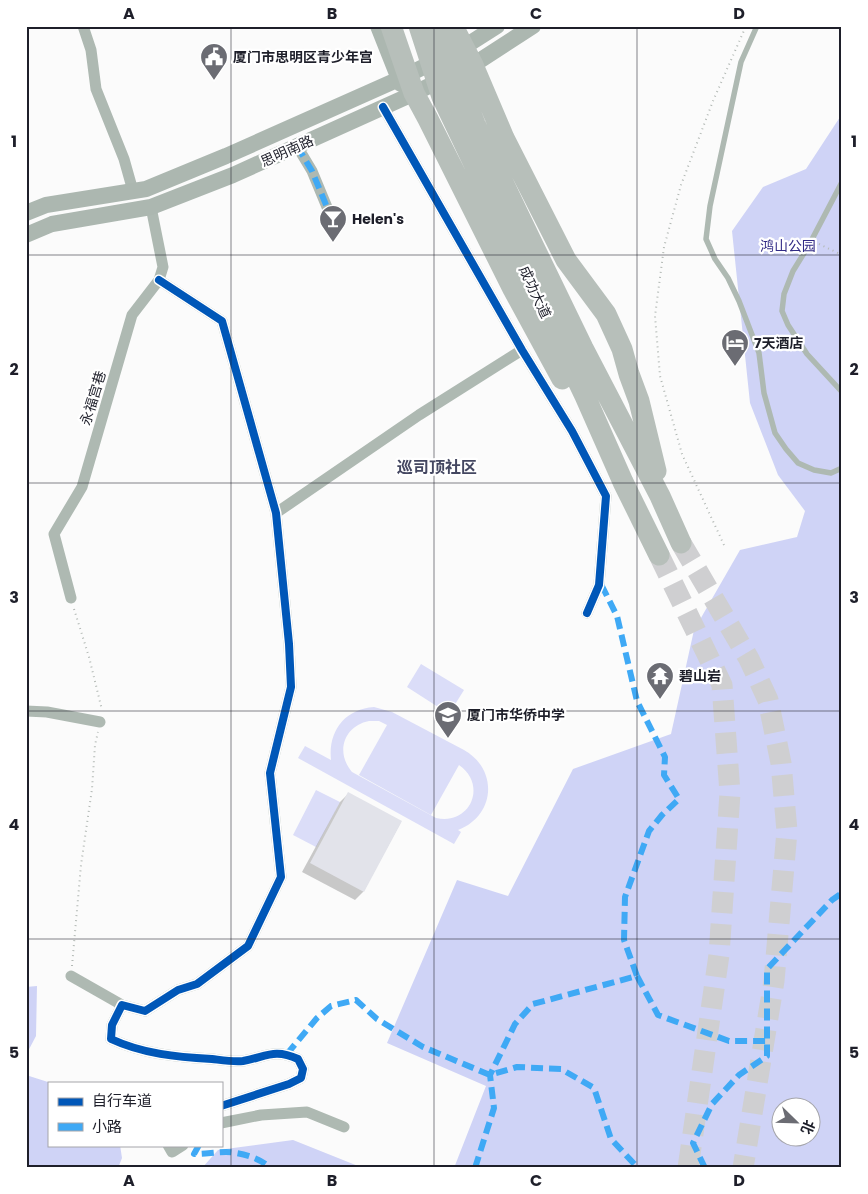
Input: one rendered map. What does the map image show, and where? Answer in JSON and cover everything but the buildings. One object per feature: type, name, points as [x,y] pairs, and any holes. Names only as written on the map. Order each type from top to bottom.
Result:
[{"type":"highway","points":[[391,26],[406,86],[428,119],[513,289],[596,443],[623,482]]},
{"type":"highway","name":"成功大道","points":[[419,26],[442,97],[526,252],[583,348],[660,496],[681,542]]},
{"type":"highway","name":"成功大道","points":[[436,26],[584,396],[659,555]]},
{"type":"highway","points":[[454,26],[472,47],[504,138],[566,260],[606,314],[622,349],[639,401],[660,496]]},
{"type":"main road","points":[[378,26],[406,86]]},
{"type":"main road","name":"思明南路","points":[[26,213],[46,205],[146,190],[226,156],[406,86],[472,47],[497,26]]},
{"type":"main road","name":"思明南路","points":[[472,47],[533,26]]},
{"type":"main road","name":"思明南路","points":[[26,235],[52,224],[151,207],[233,175],[383,107],[406,86]]},
{"type":"street","points":[[83,26],[91,50],[96,89],[124,159],[133,191]]},
{"type":"street","points":[[383,107],[522,350],[572,431],[606,496],[599,585],[587,614]]},
{"type":"street","points":[[297,146],[312,170],[329,212],[333,230]]},
{"type":"street","points":[[71,976],[122,1005],[145,1011],[178,990],[196,984],[248,946],[281,877],[270,773],[291,687],[289,644],[276,513],[222,321],[159,280],[163,267],[151,207]]},
{"type":"street","name":"永福宫巷","points":[[71,598],[54,534],[82,487],[132,315],[159,280]]},
{"type":"street","points":[[276,513],[420,415],[522,350]]},
{"type":"street","points":[[26,711],[46,712],[100,722]]},
{"type":"street","points":[[122,1005],[112,1025],[111,1039],[123,1045],[154,1054],[208,1059],[242,1061],[267,1054],[287,1054],[298,1059],[303,1069],[301,1078],[290,1084],[222,1106]]},
{"type":"street","points":[[222,1123],[261,1115],[307,1112],[344,1127]]},
{"type":"street","points":[[169,1146],[172,1152],[181,1146]]},
{"type":"lane","points":[[757,26],[741,62],[710,206],[706,239],[739,301],[759,352],[764,393],[775,433],[786,450],[798,463],[814,470],[831,472],[842,468]]},
{"type":"lane","points":[[842,182],[812,240],[793,271],[784,294],[782,311],[807,354],[842,392]]},
{"type":"path","points":[[724,544],[682,454],[660,376],[655,316],[664,246],[682,185],[713,101],[746,26]]},
{"type":"path","points":[[812,240],[842,255]]},
{"type":"path","points":[[71,598],[89,657],[102,710],[95,745],[92,789],[81,865],[71,976]]},
{"type":"shaded area","points":[[421,664],[464,690],[449,714],[407,687]]},
{"type":"shaded area","points":[[374,707],[392,712],[464,750],[483,769],[487,780],[488,792],[485,804],[470,823],[458,830],[461,832],[454,844],[298,758],[305,746],[331,760],[332,740],[340,723],[355,712]],"holes":[[[369,721],[379,721],[387,725],[359,775],[431,815],[459,765],[468,773],[472,783],[473,793],[471,802],[466,810],[458,816],[448,819],[436,818],[352,772],[347,764],[343,748],[348,734],[360,724]]]},
{"type":"shaded area","points":[[316,790],[340,802],[316,847],[293,835]]},
{"type":"green space","name":"鸿山公园","points":[[842,114],[842,1168],[454,1168],[486,1086],[387,1043],[457,880],[508,896],[573,769],[671,734],[694,630],[740,550],[797,537],[805,511],[778,475],[750,403],[732,231],[763,187],[806,169]]},
{"type":"green space","points":[[37,986],[36,1036],[26,1055],[26,987]]},
{"type":"green space","points":[[26,1075],[48,1082],[48,1146],[120,1146],[122,1158],[118,1168],[26,1168]]},
{"type":"green space","points":[[293,1140],[363,1168],[202,1168],[218,1150]]},
{"type":"tunnel","points":[[681,543],[749,659],[768,700],[781,763],[787,831],[774,981],[743,1168]]},
{"type":"tunnel","points":[[659,555],[722,685],[730,793],[719,955],[688,1168]]},
{"type":"marked path","points":[[297,146],[312,171],[329,212],[333,230]]},
{"type":"marked path","points":[[475,1168],[494,1108],[490,1075],[515,1024],[533,1004],[637,976],[624,940],[625,897],[649,831],[679,799],[664,775],[665,757],[637,701],[617,616],[599,580]]},
{"type":"marked path","points":[[705,1168],[693,1143],[712,1104],[739,1075],[767,1056],[767,969],[832,900],[842,893]]},
{"type":"marked path","points":[[637,976],[658,1015],[729,1041],[767,1041]]},
{"type":"marked path","points":[[287,1054],[317,1018],[331,1006],[356,1000],[377,1019],[423,1047],[490,1075],[517,1067],[561,1069],[594,1088],[611,1139],[638,1168]]},
{"type":"marked path","points":[[198,1146],[194,1154],[237,1153],[250,1156],[270,1168]]},
{"type":"cycle path","points":[[383,107],[522,350],[572,431],[606,496],[599,585],[587,613]]},
{"type":"cycle path","points":[[159,280],[222,321],[276,513],[289,644],[291,687],[270,773],[281,877],[248,946],[197,984],[178,990],[145,1011],[122,1005],[112,1025],[111,1039],[135,1048],[160,1054],[186,1057],[243,1061],[270,1054],[283,1054],[298,1059],[303,1069],[301,1078],[289,1084],[222,1106]]},
{"type":"place","name":"厦门市思明区青少年宫","points":[[214,81]]},
{"type":"place","name":"Helen's","points":[[333,243]]},
{"type":"place","name":"7天酒店","points":[[735,367]]},
{"type":"place","name":"碧山岩","points":[[660,700]]},
{"type":"place","name":"厦门市华侨中学","points":[[448,739]]},
{"type":"district","name":"巡司顶社区","points":[[437,467]]}]
